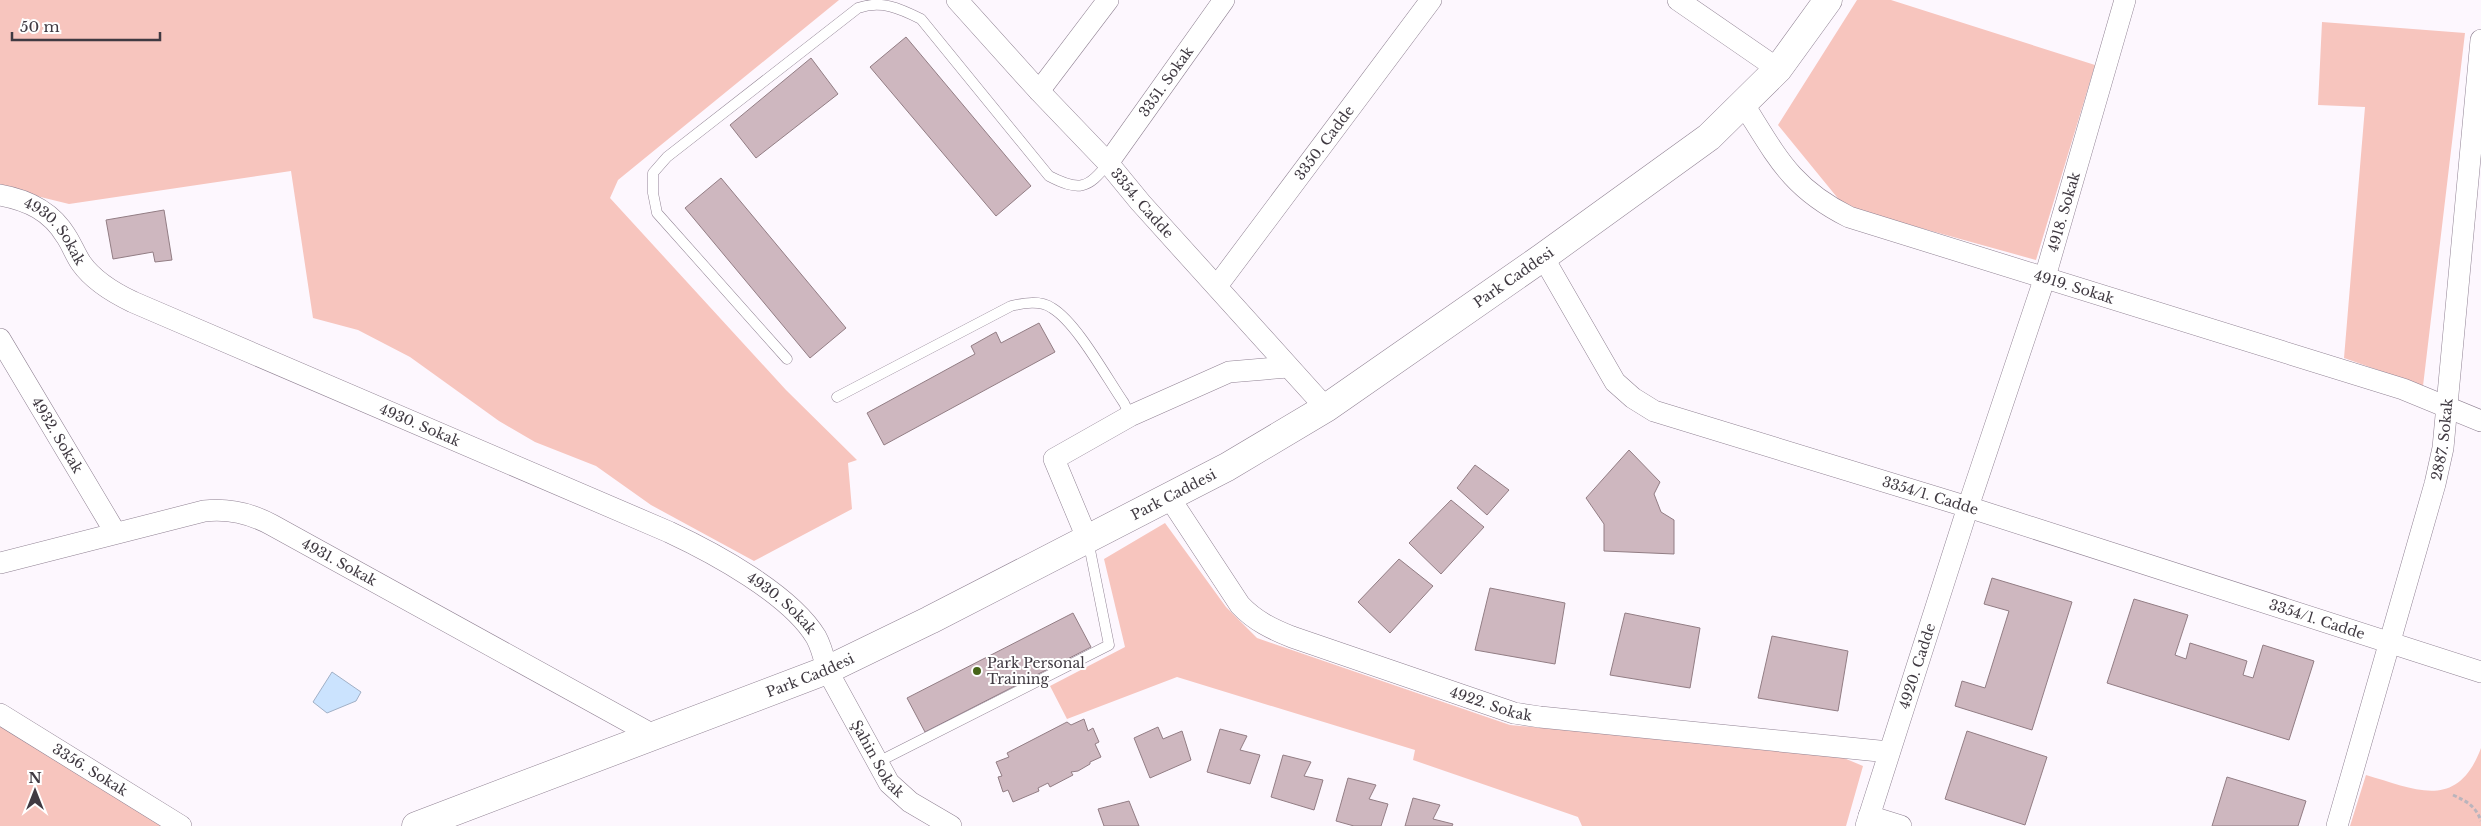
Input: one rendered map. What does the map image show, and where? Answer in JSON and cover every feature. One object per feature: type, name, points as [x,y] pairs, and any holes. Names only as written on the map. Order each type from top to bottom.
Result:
[{"type":"street","name":"3354. Cadde","points":[[957,0],[1038,91],[1108,163],[1140,202],[1326,408]]},
{"type":"street","points":[[1038,91],[1108,0]]},
{"type":"street","name":"3351. Sokak","points":[[1108,163],[1224,0]]},
{"type":"street","name":"3350. Cadde","points":[[1217,286],[1431,0]]},
{"type":"street","name":"Park Caddesi","points":[[416,826],[827,670],[884,643],[1227,467],[1326,408],[1543,257],[1709,137],[1778,69],[1828,0]]},
{"type":"street","name":"4918. Sokak","points":[[1968,507],[2045,277],[2125,0]]},
{"type":"street","points":[[1680,1],[1778,69]]},
{"type":"street","name":"2887. Sokak","points":[[2337,826],[2436,484],[2448,410],[2478,113],[2481,40]]},
{"type":"street","name":"4919. Sokak","points":[[1744,104],[1787,171],[1805,190],[1826,205],[1849,217],[2403,389],[2448,410],[2481,421]]},
{"type":"street","name":"4930. Sokak","points":[[0,195],[15,198],[38,207],[55,219],[82,264],[90,273],[110,290],[133,302],[669,532],[722,560],[771,592],[806,625],[815,636],[823,651],[827,670]]},
{"type":"street","name":"3354/1. Cadde","points":[[1543,257],[1615,382],[1643,405],[1679,420],[1968,507],[2391,643]]},
{"type":"street","name":"4932. Sokak","points":[[0,339],[115,532]]},
{"type":"street","points":[[1087,538],[1054,459],[1130,416],[1229,372],[1288,367]]},
{"type":"street","name":"4922. Sokak","points":[[1168,497],[1250,616],[1264,625],[1292,637],[1467,698],[1523,714],[1889,752]]},
{"type":"street","name":"4920. Cadde","points":[[1868,821],[1968,507]]},
{"type":"street","name":"4931. Sokak","points":[[0,563],[204,510],[229,510],[251,515],[653,735]]},
{"type":"street","points":[[2391,643],[2481,672]]},
{"type":"street","name":"Şahin Sokak","points":[[827,670],[889,783],[902,796],[951,826]]},
{"type":"street","name":"3356. Sokak","points":[[0,714],[181,826]]},
{"type":"street","points":[[1868,821],[1901,826]]},
{"type":"lane","points":[[787,359],[658,213],[653,193],[653,173],[667,157],[858,8],[871,4],[896,7],[920,19],[1049,176],[1068,186],[1088,186],[1097,178],[1108,163]]},
{"type":"lane","points":[[837,397],[1011,306],[1030,302],[1051,307],[1069,322],[1130,416]]},
{"type":"lane","points":[[878,762],[1109,645],[1087,538]]},
{"type":"path","points":[[2453,795],[2466,801],[2478,811],[2481,821]]},
{"type":"shaded area","points":[[0,0],[839,0],[618,180],[610,198],[786,390],[857,460],[848,463],[852,509],[754,561],[651,505],[596,466],[535,442],[499,421],[410,357],[358,330],[313,318],[291,171],[69,204],[0,187]]},
{"type":"shaded area","points":[[1857,0],[1891,0],[2095,65],[2036,260],[1845,207],[1778,125]]},
{"type":"shaded area","points":[[2322,22],[2465,33],[2423,386],[2344,358],[2365,107],[2318,105]]},
{"type":"shaded area","points":[[1165,523],[1226,607],[1257,638],[1510,725],[1832,753],[1863,766],[1846,826],[1582,826],[1578,817],[1413,760],[1415,750],[1177,677],[1067,719],[1050,686],[1125,647],[1104,559]]},
{"type":"shaded area","points":[[0,723],[171,826],[0,826]]},
{"type":"shaded area","points":[[2481,748],[2481,826],[2350,826],[2366,775],[2401,786],[2418,789],[2433,791],[2447,788],[2460,781],[2471,768]]},
{"type":"water","points":[[332,672],[361,692],[356,701],[327,713],[313,702]]},
{"type":"building","points":[[906,37],[1031,186],[996,216],[870,67]]},
{"type":"building","points":[[811,58],[838,94],[756,158],[730,125]]},
{"type":"building","points":[[721,178],[846,328],[810,358],[685,208]]},
{"type":"building","points":[[164,210],[172,260],[155,262],[153,252],[113,259],[106,220]]},
{"type":"building","points":[[1039,323],[1055,352],[884,445],[867,413],[975,354],[971,346],[996,332],[1001,343]]},
{"type":"building","points":[[1629,450],[1660,482],[1654,494],[1661,512],[1674,520],[1674,554],[1604,551],[1604,524],[1586,498]]},
{"type":"building","points":[[1475,465],[1509,490],[1487,515],[1457,488]]},
{"type":"building","points":[[1451,500],[1484,527],[1441,574],[1409,543]]},
{"type":"building","points":[[1399,559],[1433,586],[1390,633],[1358,602]]},
{"type":"building","points":[[1992,578],[2072,602],[2032,730],[1955,706],[1962,681],[1985,688],[2009,611],[1984,604]]},
{"type":"building","points":[[1490,588],[1565,603],[1555,664],[1475,650]]},
{"type":"building","points":[[2134,599],[2188,615],[2175,655],[2186,659],[2190,643],[2247,661],[2243,675],[2253,678],[2263,645],[2314,661],[2289,740],[2107,683]]},
{"type":"building","points":[[1073,613],[1091,647],[925,732],[907,698]]},
{"type":"building","points":[[1625,613],[1700,628],[1690,688],[1610,675]]},
{"type":"building","points":[[1772,636],[1848,651],[1838,711],[1758,698]]},
{"type":"building","points":[[1084,719],[1088,731],[1093,728],[1099,742],[1095,744],[1101,757],[1078,771],[1071,772],[1073,775],[1050,787],[1048,783],[1038,788],[1039,791],[1013,802],[1008,790],[1003,792],[998,777],[1002,776],[996,762],[1009,757],[1007,753],[1067,722],[1071,725]]},
{"type":"building","points":[[1158,727],[1163,739],[1182,731],[1191,760],[1150,778],[1134,738]]},
{"type":"building","points":[[1220,729],[1247,736],[1240,750],[1260,755],[1250,784],[1207,772]]},
{"type":"building","points":[[1967,731],[2047,757],[2025,825],[1945,799]]},
{"type":"building","points":[[1283,755],[1311,762],[1304,776],[1323,780],[1314,810],[1271,797]]},
{"type":"building","points":[[2227,777],[2306,801],[2298,826],[2212,826]]},
{"type":"building","points":[[1348,778],[1376,785],[1369,799],[1388,804],[1381,826],[1354,826],[1336,821]]},
{"type":"building","points":[[1413,798],[1440,805],[1433,819],[1453,824],[1452,826],[1405,826]]},
{"type":"building","points":[[1129,801],[1139,826],[1104,826],[1098,809]]},
{"type":"place","name":"Park Personal Training","points":[[977,671]]}]
